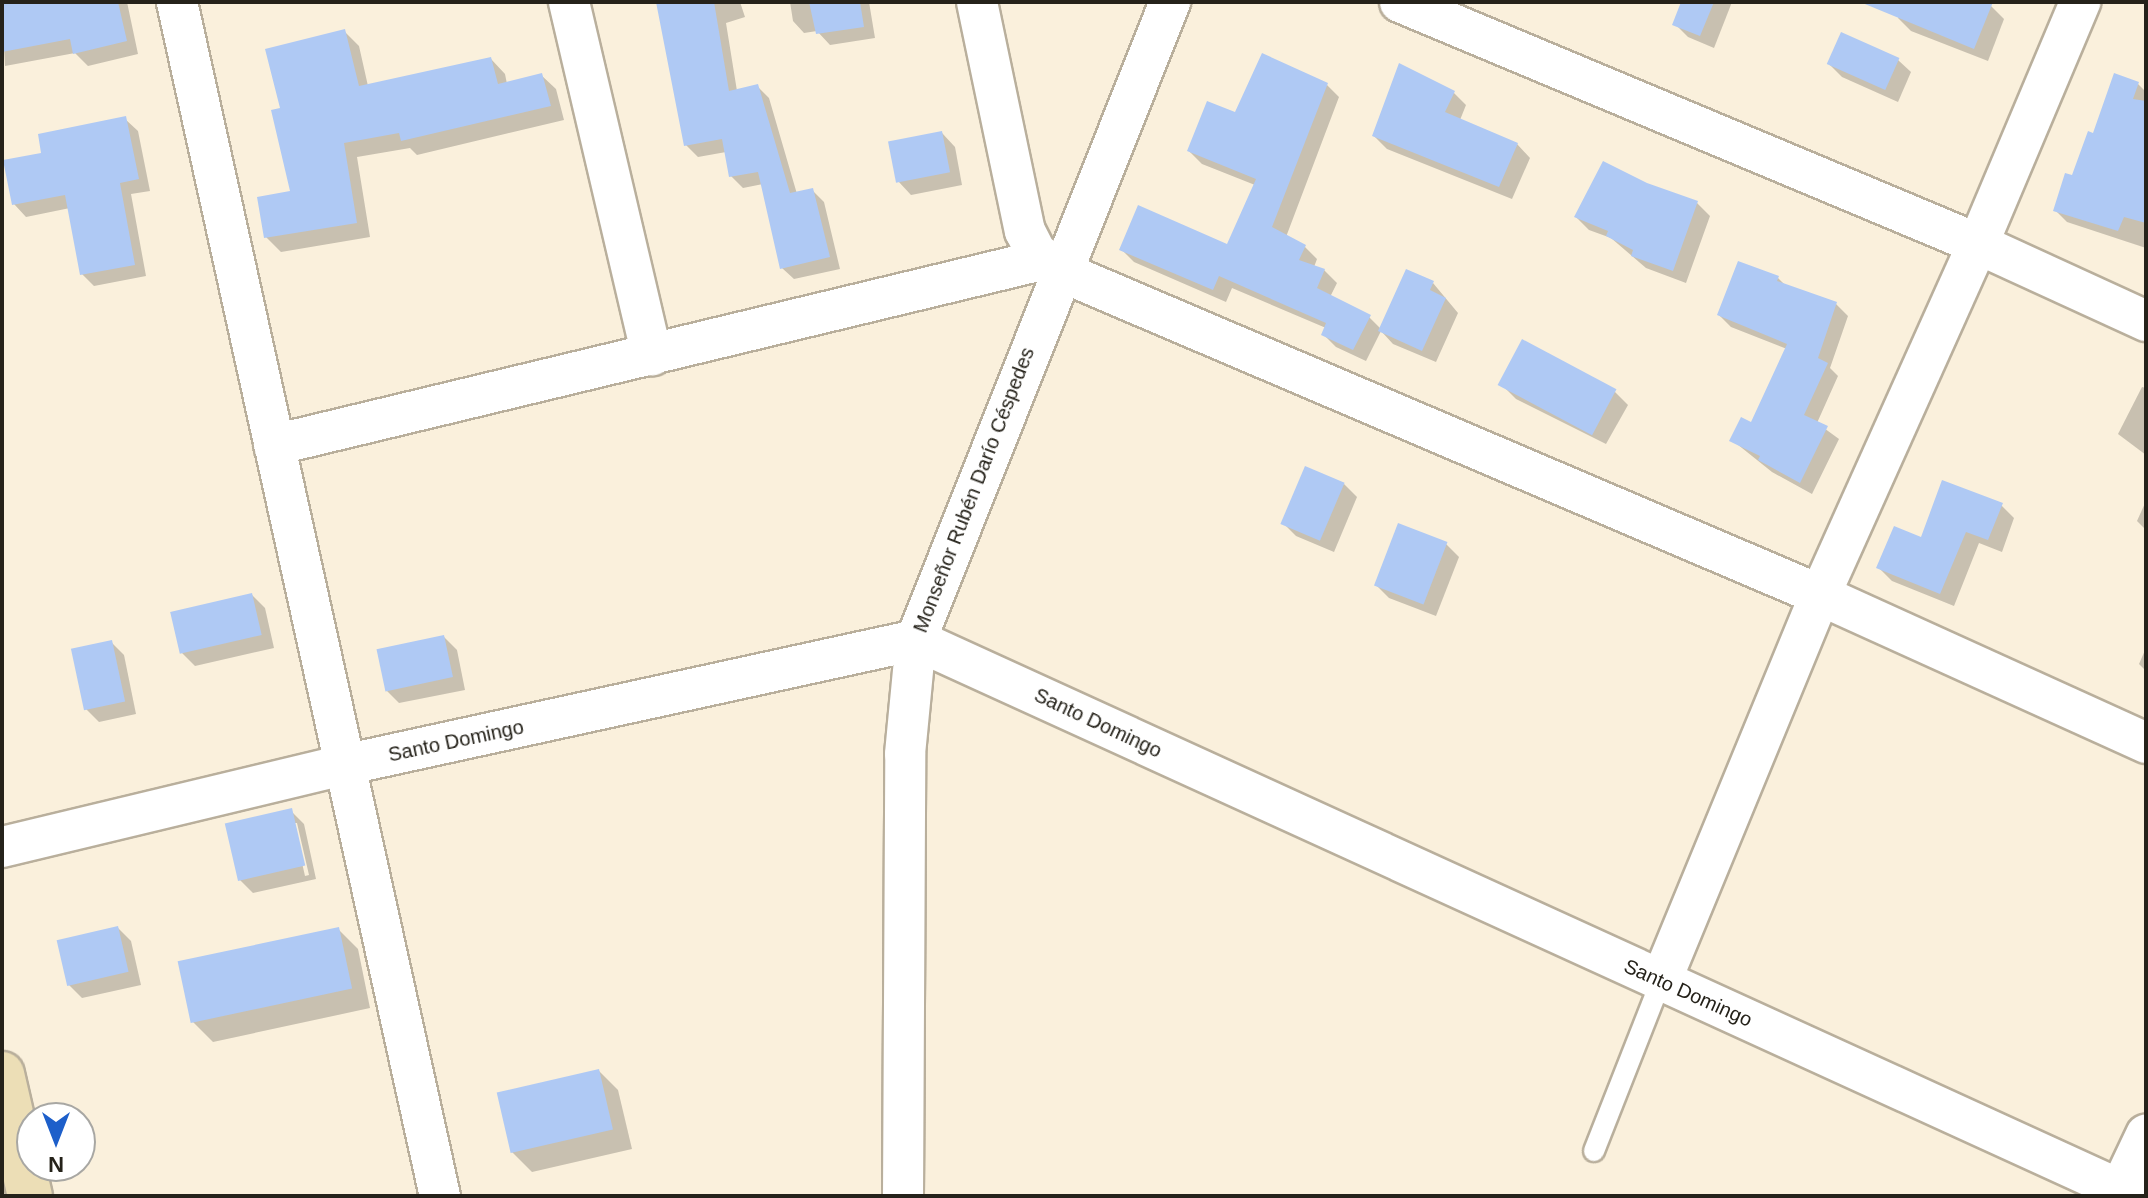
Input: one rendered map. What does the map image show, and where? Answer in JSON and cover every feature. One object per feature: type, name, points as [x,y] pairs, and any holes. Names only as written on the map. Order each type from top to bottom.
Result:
[{"type":"street","points":[[177,2],[440,1196]]},
{"type":"street","points":[[569,2],[652,355]]},
{"type":"street","points":[[977,2],[1025,231],[1036,253],[1053,265],[1820,595],[2146,743]]},
{"type":"street","name":"Monseñor Rubén Darío Céspedes","points":[[903,1196],[905,754],[916,640],[1053,265],[1170,2]]},
{"type":"street","points":[[1400,2],[1978,244],[2146,321]]},
{"type":"street","points":[[1661,981],[1820,595],[1978,244],[2080,2]]},
{"type":"street","points":[[274,445],[652,355],[1053,265]]},
{"type":"street","name":"Santo Domingo","points":[[2,847],[344,765],[916,640],[2124,1194]]},
{"type":"street","points":[[2,1074],[30,1196]]},
{"type":"street","points":[[2124,1194],[2146,1135]]},
{"type":"lane","points":[[1594,1151],[1661,981]]},
{"type":"building","points":[[2,2],[118,2],[127,41],[73,54],[70,39],[2,52]]},
{"type":"building","points":[[656,2],[714,2],[729,91],[758,84],[790,193],[813,188],[830,257],[780,269],[758,172],[729,177],[722,139],[684,146]]},
{"type":"building","points":[[809,2],[860,2],[864,27],[816,34]]},
{"type":"building","points":[[1681,2],[1714,2],[1700,36],[1672,25]]},
{"type":"building","points":[[1860,2],[1993,2],[1974,49]]},
{"type":"building","points":[[345,29],[359,86],[491,57],[498,84],[542,73],[551,106],[401,141],[399,133],[344,143],[357,223],[264,238],[257,197],[290,191],[271,110],[280,108],[265,49]]},
{"type":"building","points":[[1841,32],[1899,58],[1885,90],[1827,64]]},
{"type":"building","points":[[1262,53],[1328,83],[1272,227],[1306,245],[1299,260],[1325,269],[1317,288],[1371,315],[1353,350],[1321,335],[1326,323],[1219,276],[1213,290],[1119,250],[1138,205],[1227,244],[1256,179],[1187,151],[1207,101],[1235,112]]},
{"type":"building","points":[[1399,63],[1455,91],[1445,112],[1518,143],[1499,187],[1372,136]]},
{"type":"building","points":[[2114,73],[2139,82],[2133,99],[2146,101],[2146,223],[2124,217],[2118,231],[2053,211],[2065,173],[2072,175],[2088,131],[2093,133]]},
{"type":"building","points":[[126,116],[139,179],[120,183],[135,265],[80,275],[65,195],[12,205],[3,160],[41,153],[38,134]]},
{"type":"building","points":[[942,131],[950,172],[896,183],[888,141]]},
{"type":"building","points":[[1603,161],[1647,183],[1698,201],[1673,271],[1631,256],[1633,250],[1606,236],[1608,231],[1574,217]]},
{"type":"building","points":[[1738,261],[1779,276],[1777,281],[1837,302],[1818,358],[1828,363],[1804,415],[1828,426],[1800,483],[1758,460],[1760,456],[1729,441],[1741,417],[1751,422],[1787,344],[1717,315]]},
{"type":"building","points":[[1406,269],[1434,281],[1430,290],[1446,298],[1422,351],[1378,331]]},
{"type":"building","points":[[1522,339],[1616,389],[1592,435],[1498,385]]},
{"type":"building","points":[[1305,466],[1345,483],[1320,541],[1280,524]]},
{"type":"building","points":[[1942,480],[2003,503],[1988,540],[1966,532],[1940,594],[1876,568],[1894,526],[1921,537]]},
{"type":"building","points":[[1398,523],[1447,542],[1423,605],[1374,586]]},
{"type":"building","points":[[252,593],[262,635],[180,654],[170,612]]},
{"type":"building","points":[[444,635],[453,677],[385,691],[377,649]]},
{"type":"building","points":[[112,640],[125,702],[84,710],[71,649]]},
{"type":"building","points":[[292,808],[305,865],[238,881],[225,824]]},
{"type":"building","points":[[118,926],[129,972],[67,986],[57,940]]},
{"type":"building","points":[[339,927],[352,989],[191,1023],[178,961]]},
{"type":"building","points":[[599,1069],[613,1129],[511,1153],[497,1093]]}]
